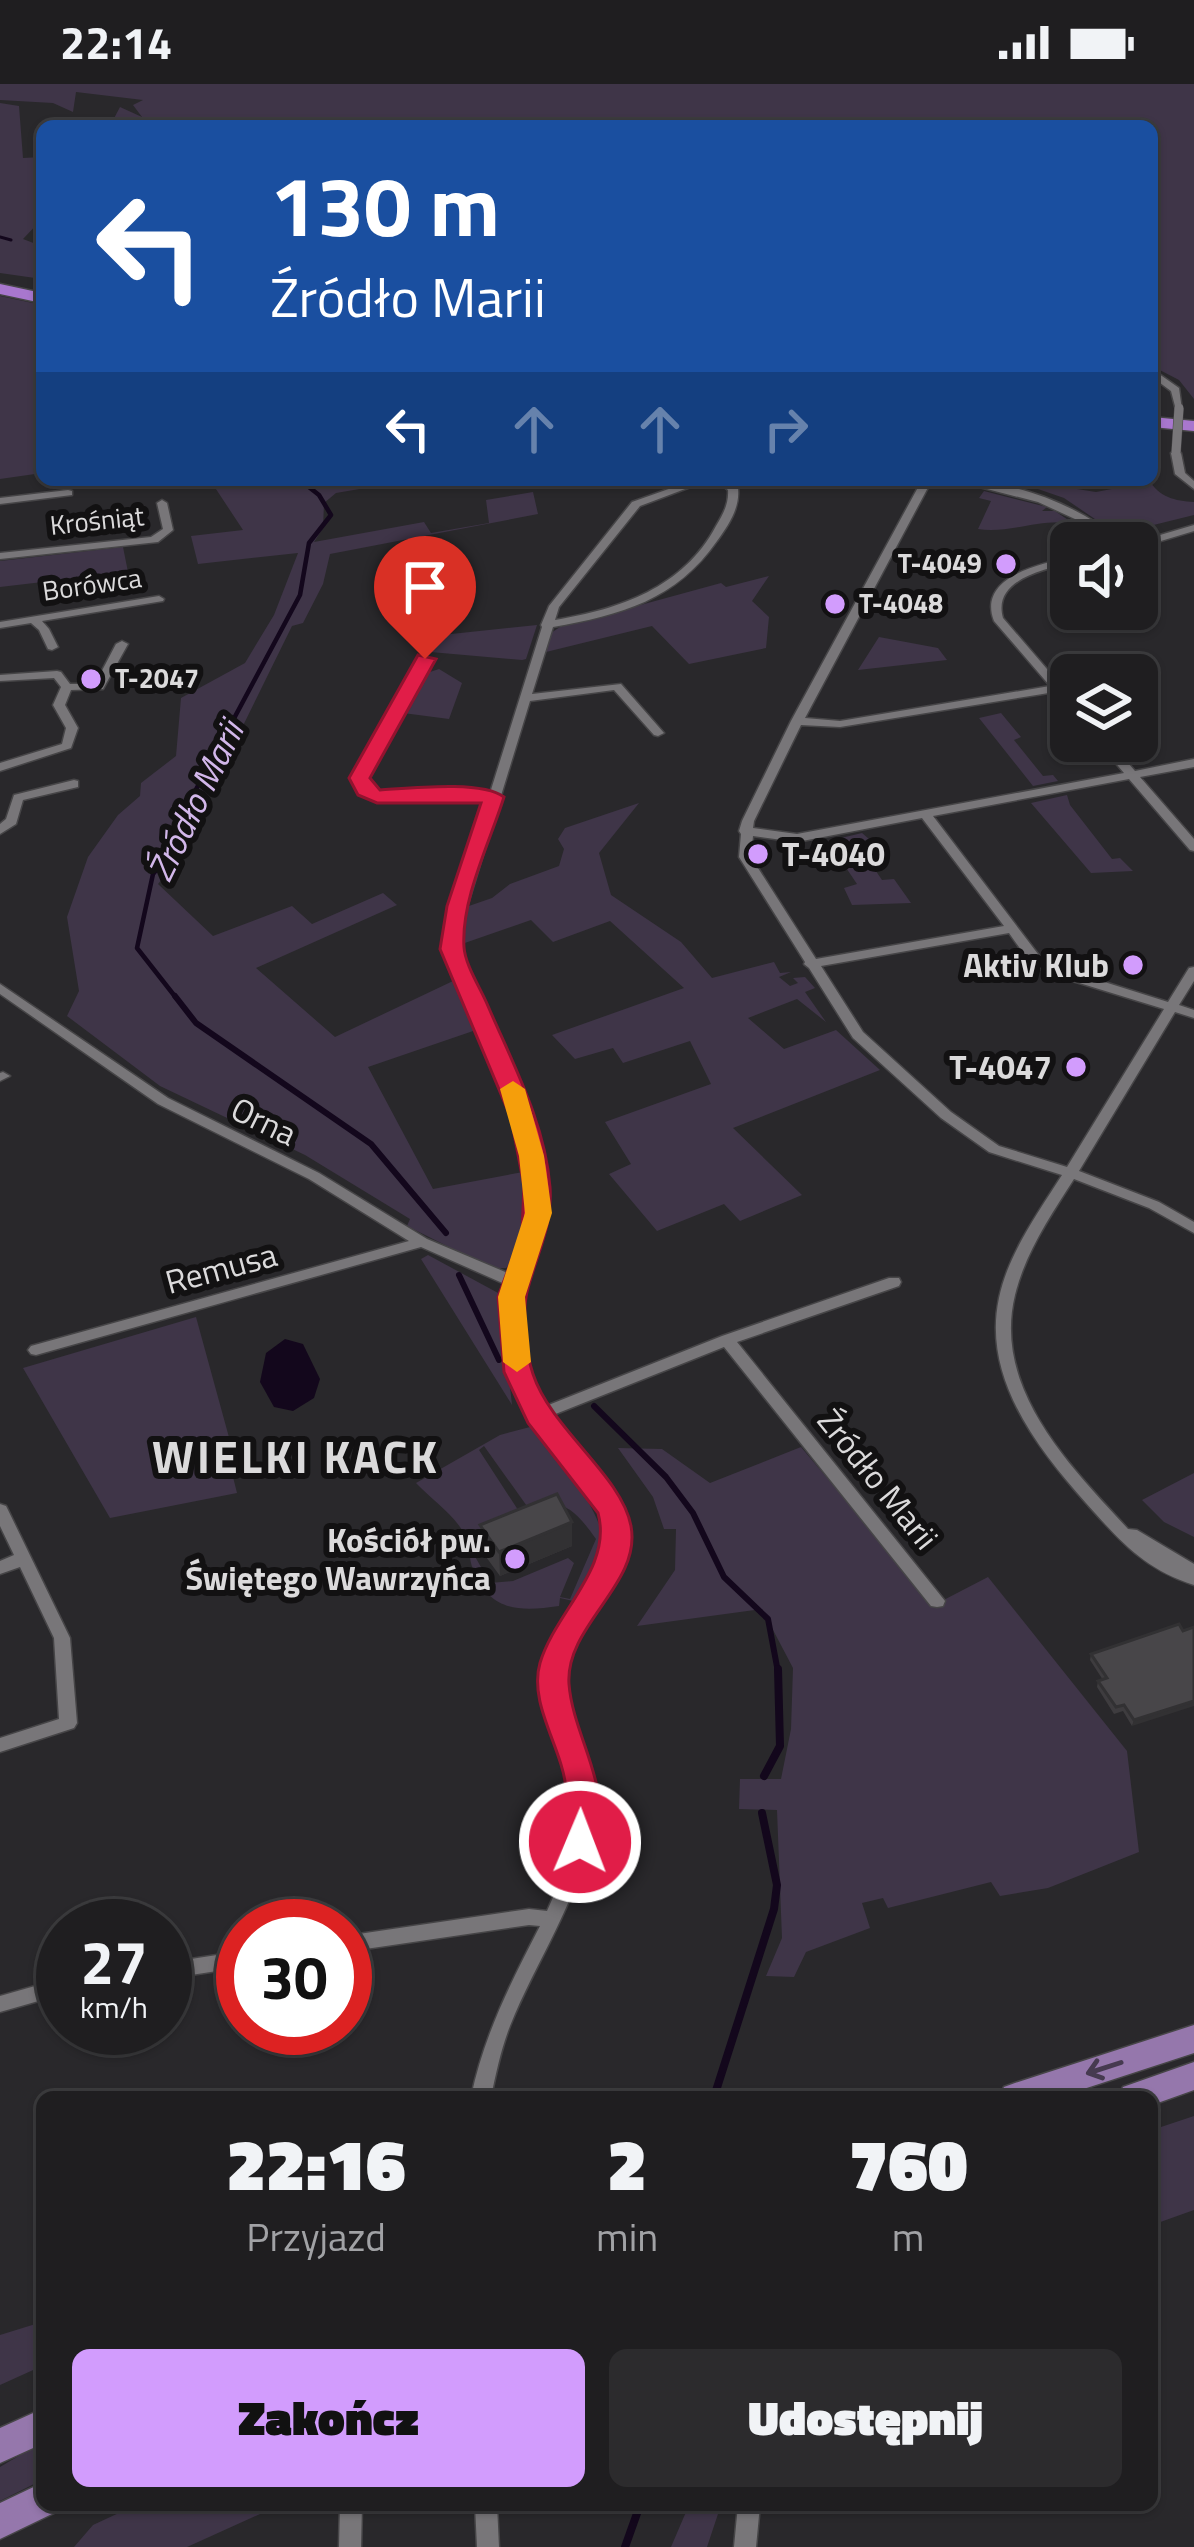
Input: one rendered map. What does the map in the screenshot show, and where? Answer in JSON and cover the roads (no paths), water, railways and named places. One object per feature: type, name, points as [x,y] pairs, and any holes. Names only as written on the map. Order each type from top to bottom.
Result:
[{"type":"highway","points":[[0,280],[36,287]]},
{"type":"highway","points":[[0,290],[36,297]]},
{"type":"highway","points":[[1158,422],[1194,424]]},
{"type":"highway","points":[[1158,435],[1194,438]]},
{"type":"main road","points":[[1033,2091],[1194,2038]]},
{"type":"main road","points":[[1151,2091],[1194,2076]]},
{"type":"main road","points":[[0,2446],[36,2429]]},
{"type":"main road","points":[[0,2521],[36,2504]]},
{"type":"street","points":[[1158,376],[1174,386],[1180,408],[1176,453],[1180,474],[1194,486]]},
{"type":"street","points":[[482,2091],[492,2052],[552,1919],[580,1842],[584,1804],[554,1687],[554,1666],[572,1624],[613,1560],[618,1531],[612,1510],[538,1415],[518,1372],[512,1297],[538,1213],[534,1171],[517,1101],[452,949],[458,906],[529,698],[546,625],[564,588],[636,503],[686,486]]},
{"type":"street","points":[[546,625],[658,596],[684,578],[734,501],[729,486]]},
{"type":"street","points":[[923,486],[797,721],[745,831],[745,857],[866,1044],[971,1136],[994,1149],[1154,1204],[1194,1228]]},
{"type":"street","points":[[988,486],[1045,497],[1090,522]]},
{"type":"street","points":[[0,501],[68,493]]},
{"type":"street","name":"Krośniąt","points":[[0,556],[154,540],[168,530],[162,503]]},
{"type":"street","points":[[1158,539],[1194,528]]},
{"type":"street","points":[[1050,566],[1018,576],[997,596],[995,609],[998,619],[1050,679]]},
{"type":"street","name":"Borówca","points":[[0,625],[159,599]]},
{"type":"street","name":"Borówca","points":[[32,618],[44,629],[57,674]]},
{"type":"street","points":[[67,687],[104,684],[122,644]]},
{"type":"street","points":[[425,659],[359,778],[361,786],[377,796],[494,797]]},
{"type":"street","points":[[0,678],[57,674],[67,687]]},
{"type":"street","points":[[529,698],[617,686],[658,733]]},
{"type":"street","points":[[0,767],[67,746],[73,734],[58,705],[67,687]]},
{"type":"street","points":[[797,721],[840,724],[1050,689]]},
{"type":"street","points":[[1121,762],[1194,847]]},
{"type":"street","points":[[745,831],[796,838],[1194,763]]},
{"type":"street","points":[[0,830],[12,821],[18,798],[74,784]]},
{"type":"street","points":[[925,813],[1010,929],[1044,966],[1194,1014]]},
{"type":"street","points":[[810,964],[1010,929]]},
{"type":"street","points":[[1194,970],[1015,1270],[1006,1298],[1004,1332],[1023,1409],[1061,1464],[1142,1554],[1175,1574],[1194,1576]]},
{"type":"street","name":"Orna","points":[[0,988],[133,1084],[314,1176],[422,1242],[515,1283]]},
{"type":"street","name":"Remusa","points":[[35,1350],[422,1242]]},
{"type":"street","points":[[538,1415],[727,1340],[894,1282]]},
{"type":"street","name":"Źródło Marii","points":[[727,1340],[938,1601]]},
{"type":"street","points":[[0,1510],[62,1638],[68,1723],[0,1745]]},
{"type":"street","points":[[0,1568],[24,1558]]},
{"type":"street","points":[[372,1940],[530,1917],[552,1919]]},
{"type":"street","points":[[0,2004],[36,1994]]},
{"type":"street","points":[[350,2547],[351,2511]]},
{"type":"street","points":[[486,2511],[488,2547]]},
{"type":"street","points":[[745,2547],[748,2511]]},
{"type":"waterway","name":"Źródło Marii","points":[[0,237],[11,240]]},
{"type":"waterway","name":"Źródło Marii","points":[[177,999],[137,948],[153,874],[168,855],[185,810],[300,595],[309,543],[331,515],[308,486]]},
{"type":"waterway","name":"Źródło Marii","points":[[175,996],[196,1023],[371,1144],[446,1233]]},
{"type":"waterway","name":"Źródło Marii","points":[[459,1275],[499,1360]]},
{"type":"waterway","name":"Źródło Marii","points":[[594,1406],[666,1477],[693,1513],[724,1577],[768,1619],[778,1672]]},
{"type":"waterway","name":"Źródło Marii","points":[[764,1776],[780,1746],[778,1669]]},
{"type":"waterway","name":"Źródło Marii","points":[[716,2091],[774,1909],[777,1885],[762,1813]]},
{"type":"waterway","name":"Źródło Marii","points":[[625,2547],[638,2511]]},
{"type":"place","name":"T-4049","points":[[1006,564]]},
{"type":"place","name":"T-4048","points":[[835,604]]},
{"type":"place","name":"T-2047","points":[[91,679]]},
{"type":"place","name":"T-4040","points":[[758,854]]},
{"type":"place","name":"Aktiv Klub","points":[[1133,965]]},
{"type":"place","name":"T-4047","points":[[1076,1067]]},
{"type":"place","name":"Kościół pw. Świętego Wawrzyńca","points":[[515,1559]]},
{"type":"district","name":"WIELKI KACK","points":[[296,1457]]}]
